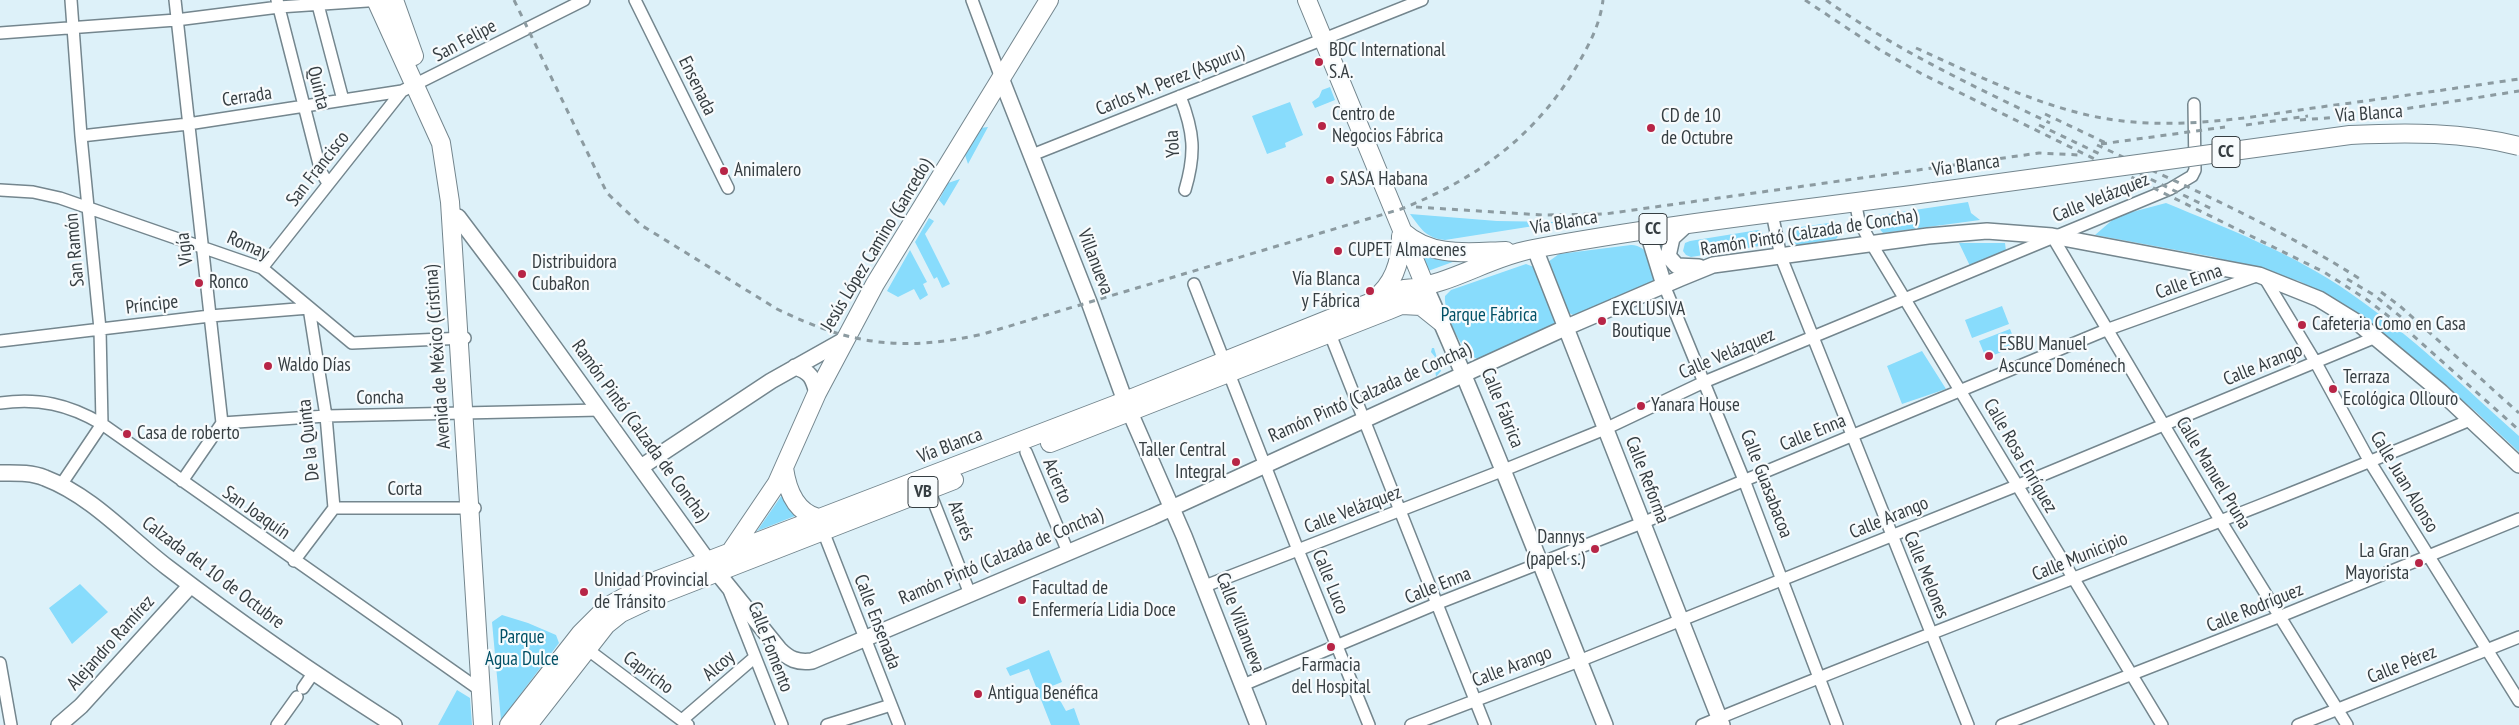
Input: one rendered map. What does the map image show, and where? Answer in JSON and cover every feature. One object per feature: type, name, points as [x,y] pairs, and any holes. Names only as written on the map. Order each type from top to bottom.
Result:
[{"type":"main road","name":"Avenida de México (Cristina)","points":[[383,0],[414,86],[441,143],[454,209],[468,413],[483,725]]},
{"type":"main road","name":"Jesús López Camino (Gancedo)","points":[[755,518],[771,494],[817,393],[885,266],[1049,0]]},
{"type":"main road","name":"Calle Fábrica","points":[[1307,0],[1321,39],[1401,231],[1464,373],[1504,470],[1604,725]]},
{"type":"main road","name":"Villanueva","points":[[1001,78],[1032,154],[1127,407],[1184,536]]},
{"type":"main road","name":"Vía Blanca","points":[[1226,367],[1330,334],[1402,305],[1426,288],[1480,266],[1531,250],[1648,230],[2350,135],[2419,132],[2447,134],[2519,146]]},
{"type":"main road","name":"Ramón Pintó (Calzada de Concha)","points":[[454,209],[717,571],[766,634],[792,660],[802,662],[812,661],[1172,508],[1204,491],[1464,373],[1681,278],[1713,266],[1871,243],[1987,231],[2052,236],[2261,276],[2319,299],[2376,337],[2441,392],[2519,465]]},
{"type":"main road","points":[[1681,278],[1668,256],[1669,244],[1672,238],[1686,225]]},
{"type":"main road","name":"Calle Guasabacoa","points":[[1648,230],[1664,285]]},
{"type":"main road","points":[[1401,231],[1413,241],[1434,250],[1464,252],[1531,250]]},
{"type":"main road","points":[[1366,305],[1381,293],[1393,276],[1400,258],[1401,231]]},
{"type":"main road","name":"Calle Reforma","points":[[1531,250],[1567,327],[1720,722]]},
{"type":"main road","points":[[1672,263],[1685,268],[1713,266]]},
{"type":"main road","name":"Vía Blanca","points":[[528,725],[606,625],[621,613],[646,600],[821,525],[1226,367],[1366,305],[1404,290],[1426,288]]},
{"type":"main road","points":[[1402,305],[1421,306],[1441,322]]},
{"type":"main road","points":[[641,467],[795,367],[844,340]]},
{"type":"main road","points":[[795,367],[808,371],[813,378],[817,393]]},
{"type":"main road","name":"Vía Blanca","points":[[731,550],[821,525],[930,490],[1026,452],[1127,407]]},
{"type":"main road","points":[[784,468],[789,491],[795,502],[805,513],[821,525]]},
{"type":"main road","name":"Calzada del 10 de Octubre","points":[[0,473],[32,474],[61,486],[114,522],[191,585],[314,672],[394,725]]},
{"type":"main road","points":[[1184,536],[1186,509],[1204,491]]},
{"type":"main road","name":"Avenida de México (Cristina)","points":[[472,508],[493,725]]},
{"type":"main road","points":[[717,571],[755,518]]},
{"type":"main road","points":[[717,571],[755,518]]},
{"type":"main road","name":"Calle Villanueva","points":[[1184,536],[1258,725]]},
{"type":"main road","name":"Vía Blanca","points":[[509,725],[581,633],[612,604],[650,583],[717,571]]},
{"type":"main road","name":"Alejandro Ramírez","points":[[59,725],[81,706],[191,585]]},
{"type":"street","name":"San Ramón","points":[[71,0],[81,136],[100,329],[102,424]]},
{"type":"street","name":"Vigía","points":[[175,0],[222,423]]},
{"type":"street","points":[[0,33],[176,20],[278,4],[318,5],[383,0]]},
{"type":"street","name":"San Felipe","points":[[414,86],[584,0]]},
{"type":"street","name":"Ensenada","points":[[635,0],[728,188]]},
{"type":"street","name":"Villanueva","points":[[972,0],[1001,78]]},
{"type":"street","name":"Carlos M. Perez (Aspuru)","points":[[1032,154],[1422,0]]},
{"type":"street","name":"Quinta","points":[[278,4],[321,172],[328,183]]},
{"type":"street","points":[[318,5],[343,100]]},
{"type":"street","name":"Cerrada","points":[[81,136],[188,124],[343,100],[414,86]]},
{"type":"street","name":"San Francisco","points":[[262,268],[328,183],[414,86]]},
{"type":"street","name":"Yola","points":[[1180,96],[1194,138],[1192,166],[1184,190]]},
{"type":"street","name":"Calle Velázquez","points":[[1205,586],[1504,470],[1605,428],[1704,382],[1906,300],[2052,236],[2161,193],[2192,176],[2195,170],[2194,104]]},
{"type":"street","name":"Romay","points":[[0,190],[47,194],[203,246],[262,268],[352,343],[462,338]]},
{"type":"street","name":"Calle Rosa Enríquez","points":[[1855,201],[1859,221],[1871,243],[1962,390],[2016,486],[2162,725]]},
{"type":"street","name":"Calle Melones","points":[[1772,213],[1781,257],[1968,725]]},
{"type":"street","name":"Calle Manuel Pruna","points":[[2052,236],[2220,520],[2348,725]]},
{"type":"street","name":"Calle Enna","points":[[1243,685],[1436,604],[1642,523],[2106,330],[2261,276]]},
{"type":"street","name":"Calle Juan Alonso","points":[[2261,276],[2316,363],[2370,462],[2519,701]]},
{"type":"street","name":"Calle Luco","points":[[1194,284],[1369,725]]},
{"type":"street","name":"Calle Guasabacoa","points":[[1664,285],[1744,480],[1837,725]]},
{"type":"street","name":"Príncipe","points":[[0,341],[210,316],[309,308]]},
{"type":"street","name":"De la Quinta","points":[[309,308],[326,416],[334,508]]},
{"type":"street","points":[[1330,334],[1363,419],[1402,510],[1436,604],[1485,725]]},
{"type":"street","name":"Calle Arango","points":[[1411,725],[1579,661],[2016,486],[2376,337]]},
{"type":"street","name":"San Joaquín","points":[[0,403],[21,400],[59,404],[85,414],[102,424],[294,562],[480,690]]},
{"type":"street","name":"Concha","points":[[222,423],[326,416],[600,410]]},
{"type":"street","name":"Calle Municipio","points":[[1702,725],[1720,722],[1818,677],[2074,579],[2370,462],[2470,420]]},
{"type":"street","points":[[182,482],[222,423]]},
{"type":"street","points":[[61,486],[102,424]]},
{"type":"street","name":"Acierto","points":[[1026,452],[1068,552]]},
{"type":"street","name":"Atarés","points":[[930,490],[970,594]]},
{"type":"street","points":[[294,562],[334,508]]},
{"type":"street","name":"Corta","points":[[334,508],[472,508]]},
{"type":"street","name":"Calle Rodríguez","points":[[2002,725],[2281,616],[2519,520]]},
{"type":"street","name":"Calle Ensenada","points":[[821,525],[899,725]]},
{"type":"street","name":"Calle Fomento","points":[[717,571],[755,657],[782,725]]},
{"type":"street","name":"Calle Pérez","points":[[2298,725],[2519,637]]},
{"type":"street","name":"Capricho","points":[[587,649],[685,723]]},
{"type":"street","name":"Alcoy","points":[[685,723],[755,657]]},
{"type":"street","points":[[0,663],[11,725]]},
{"type":"street","points":[[277,725],[314,672]]},
{"type":"street","points":[[827,725],[891,704]]},
{"type":"green space","points":[[1330,87],[1335,100],[1315,108],[1312,102],[1319,97],[1322,90]]},
{"type":"green space","points":[[1290,102],[1303,135],[1285,143],[1286,147],[1267,154],[1252,116]]},
{"type":"green space","points":[[988,127],[968,164],[965,155],[980,128]]},
{"type":"green space","points":[[960,179],[944,206],[939,200],[948,183]]},
{"type":"green space","points":[[1968,202],[1971,213],[1980,220],[1883,233],[1876,225],[1881,215]]},
{"type":"green space","points":[[2166,203],[2284,254],[2329,279],[2373,309],[2416,344],[2519,436],[2519,452],[2475,411],[2355,311],[2299,281],[2214,257],[2095,235],[2117,216]]},
{"type":"green space","points":[[1410,214],[1497,221],[1559,222],[1445,240],[1428,235]]},
{"type":"green space","points":[[929,218],[934,221],[925,234],[950,284],[942,288],[937,277],[934,279],[915,242]]},
{"type":"green space","points":[[1836,222],[1842,231],[1836,239],[1797,245],[1788,239],[1788,233],[1794,228]]},
{"type":"green space","points":[[1758,230],[1765,237],[1764,242],[1760,246],[1691,257],[1683,251],[1685,243],[1690,241]]},
{"type":"green space","points":[[1959,243],[2005,243],[2006,251],[1970,266]]},
{"type":"green space","name":"Parque Fábrica","points":[[1631,245],[1642,248],[1649,256],[1655,278],[1653,281],[1575,316],[1567,312],[1548,262],[1559,254]]},
{"type":"green space","points":[[910,250],[927,282],[923,284],[928,295],[920,300],[914,289],[898,297],[887,291]]},
{"type":"green space","points":[[1418,252],[1469,256],[1428,271]]},
{"type":"green space","name":"Parque Fábrica","points":[[1526,264],[1534,267],[1556,318],[1557,325],[1479,359],[1473,357],[1455,333],[1447,312],[1445,296],[1451,290]]},
{"type":"green space","points":[[2002,306],[2009,324],[1972,338],[1965,320]]},
{"type":"green space","points":[[2010,329],[2017,346],[1986,358],[1979,341]]},
{"type":"green space","points":[[1432,348],[1434,348],[1441,371],[1436,377],[1435,357],[1431,352]]},
{"type":"green space","points":[[1922,351],[1946,389],[1902,404],[1887,366]]},
{"type":"green space","points":[[782,495],[795,516],[757,531]]},
{"type":"green space","points":[[80,584],[108,612],[72,644],[49,608]]},
{"type":"green space","name":"Parque Agua Dulce","points":[[502,615],[528,623],[556,635],[559,643],[501,720],[492,622]]},
{"type":"green space","points":[[1049,650],[1062,682],[1052,686],[1066,711],[1074,708],[1080,725],[1051,725],[1029,669],[1010,676],[1006,668]]},
{"type":"green space","points":[[457,690],[470,698],[472,725],[438,725]]},
{"type":"railway","points":[[514,0],[607,193],[641,225],[777,309],[829,331],[877,342],[902,343],[927,343],[983,334],[1401,209],[1429,197],[1480,169],[1503,152],[1544,112],[1562,89],[1587,49],[1597,25],[1603,0]]},
{"type":"railway","points":[[1805,0],[1880,50],[1922,74],[2324,272],[2366,299],[2409,332],[2519,430]]},
{"type":"railway","points":[[1826,0],[1907,51],[2050,123]]},
{"type":"railway","points":[[1916,48],[2013,91],[2038,100],[2088,115],[2139,122],[2189,123],[2239,119],[2519,79]]},
{"type":"railway","points":[[2300,120],[2366,115],[2519,91]]},
{"type":"railway","points":[[2045,114],[2108,144]]},
{"type":"railway","points":[[2246,125],[2308,116]]},
{"type":"railway","points":[[2039,125],[2104,156]]},
{"type":"railway","points":[[2101,144],[2225,127]]},
{"type":"railway","points":[[2097,145],[2264,224],[2360,279]]},
{"type":"railway","points":[[1416,207],[1543,215],[1605,214],[2039,153],[2079,155]]},
{"type":"railway","points":[[2140,174],[2214,210]]},
{"type":"railway","points":[[2347,279],[2374,295],[2406,321]]},
{"type":"railway","points":[[2381,292],[2400,306],[2519,413]]},
{"type":"place","name":"BDC International S.A.","points":[[1319,62]]},
{"type":"place","name":"Centro de Negocios Fábrica","points":[[1322,126]]},
{"type":"place","name":"CD de 10 de Octubre","points":[[1651,128]]},
{"type":"place","name":"Animalero","points":[[724,171]]},
{"type":"place","name":"SASA Habana","points":[[1330,180]]},
{"type":"place","name":"CUPET Almacenes","points":[[1338,251]]},
{"type":"place","name":"Distribuidora CubaRon","points":[[522,274]]},
{"type":"place","name":"Ronco","points":[[199,283]]},
{"type":"place","name":"Vía Blanca y Fábrica","points":[[1370,291]]},
{"type":"place","name":"EXCLUSIVA Boutique","points":[[1602,321]]},
{"type":"place","name":"Cafeteria Como en Casa","points":[[2302,325]]},
{"type":"place","name":"ESBU Manuel Ascunce Doménech","points":[[1989,356]]},
{"type":"place","name":"Waldo Días","points":[[268,366]]},
{"type":"place","name":"Terraza Ecológica Ollouro","points":[[2333,389]]},
{"type":"place","name":"Yanara House","points":[[1641,406]]},
{"type":"place","name":"Casa de roberto","points":[[127,434]]},
{"type":"place","name":"Taller Central Integral","points":[[1236,462]]},
{"type":"place","name":"Dannys (papel s.)","points":[[1595,549]]},
{"type":"place","name":"La Gran Mayorista","points":[[2419,563]]},
{"type":"place","name":"Unidad Provincial de Tránsito","points":[[584,592]]},
{"type":"place","name":"Facultad de Enfermería Lidia Doce","points":[[1022,600]]},
{"type":"place","name":"Farmacia del Hospital","points":[[1331,647]]},
{"type":"place","name":"Antigua Benéfica","points":[[978,694]]}]
